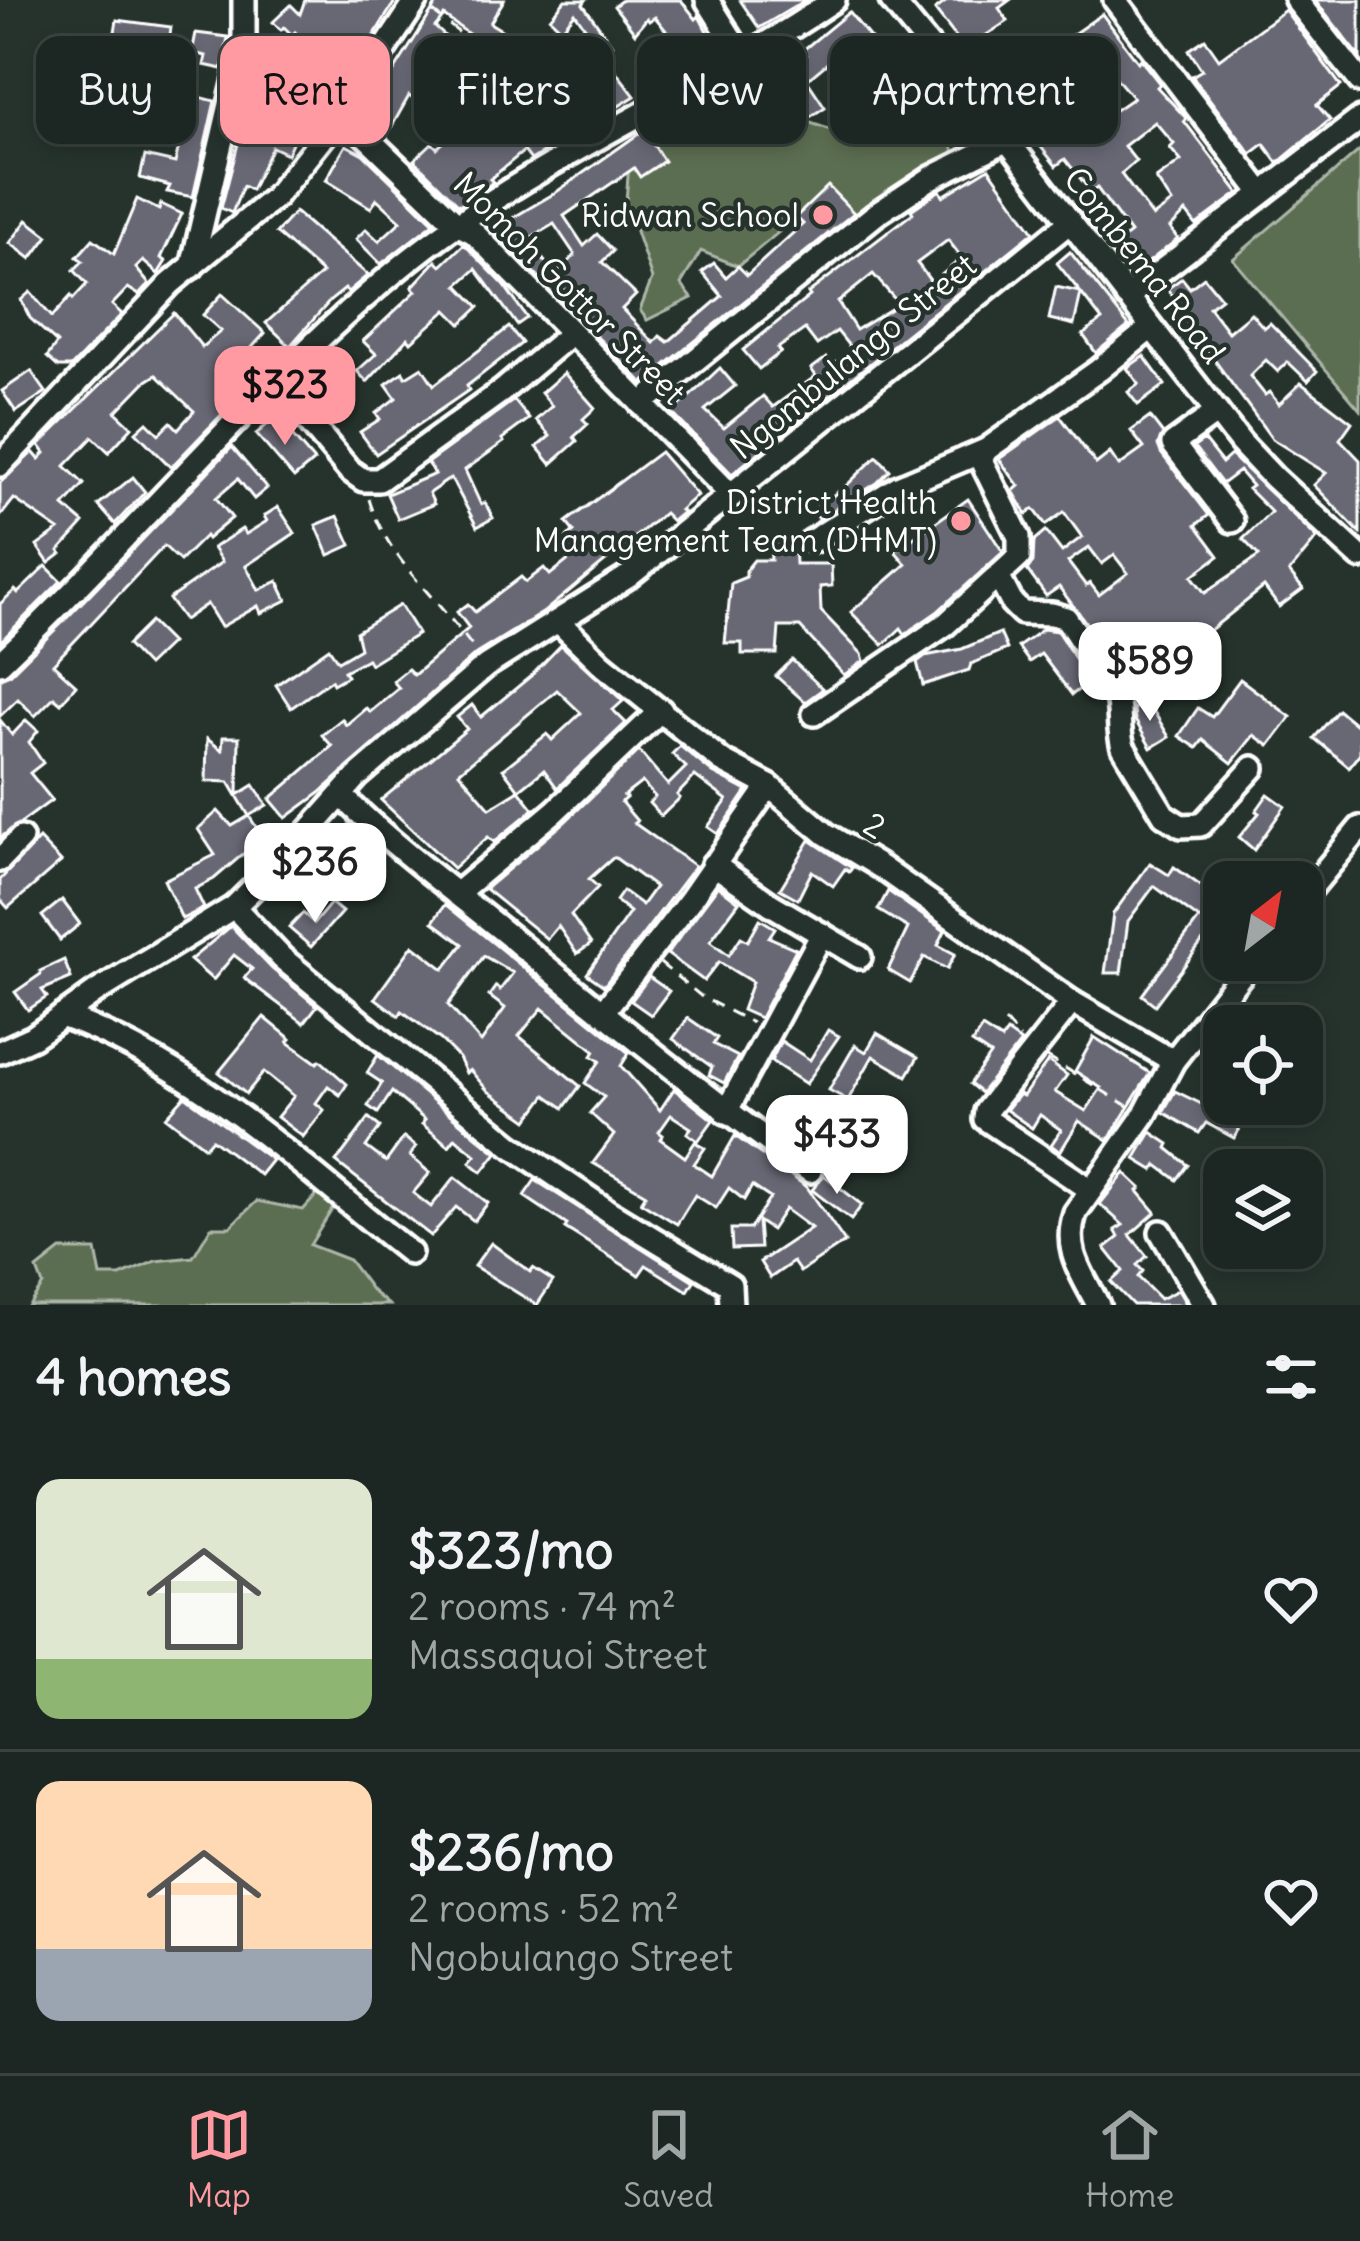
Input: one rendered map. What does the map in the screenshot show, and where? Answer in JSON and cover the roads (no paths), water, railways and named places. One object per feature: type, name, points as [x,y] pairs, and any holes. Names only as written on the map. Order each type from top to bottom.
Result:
[{"type":"street","points":[[244,0],[244,36]]},
{"type":"street","points":[[707,0],[730,36]]},
{"type":"street","points":[[779,36],[834,0]]},
{"type":"street","points":[[1115,0],[1262,194]]},
{"type":"street","points":[[1296,0],[1360,81]]},
{"type":"street","name":"Combema Road","points":[[900,5],[925,36]]},
{"type":"street","points":[[390,51],[425,6]]},
{"type":"street","points":[[0,663],[359,302],[457,224],[637,114]]},
{"type":"street","points":[[1127,297],[1360,119]]},
{"type":"street","points":[[192,268],[221,144]]},
{"type":"street","points":[[0,465],[170,284],[274,197],[317,144]]},
{"type":"street","name":"Momoh Gottor Street","points":[[374,144],[525,283],[732,496]]},
{"type":"street","points":[[641,404],[875,214],[931,178],[999,144]]},
{"type":"street","name":"Combema Road","points":[[1010,144],[1217,412],[1274,478],[1360,557]]},
{"type":"street","name":"Ngombulango Street","points":[[0,1052],[33,1037],[234,907],[374,762],[486,666],[629,576],[1070,221]]},
{"type":"street","points":[[812,541],[898,487],[986,450],[1150,328]]},
{"type":"street","points":[[275,382],[349,470],[363,480],[379,479],[502,391],[570,334]]},
{"type":"street","points":[[1217,412],[1173,444],[1232,521]]},
{"type":"street","points":[[814,714],[946,624],[1019,557],[1019,536],[981,460],[986,450]]},
{"type":"street","points":[[998,576],[1022,613],[1066,619],[1115,694],[1123,747],[1164,815],[1181,826],[1201,825],[1253,768]]},
{"type":"street","name":"2","points":[[560,623],[602,664],[722,761],[769,787],[826,834],[1072,1002],[1173,1061]]},
{"type":"street","points":[[456,894],[555,811],[661,710]]},
{"type":"street","points":[[603,1012],[769,787]]},
{"type":"street","points":[[342,796],[392,844],[725,1112],[810,1171]]},
{"type":"street","points":[[1323,873],[1360,828]]},
{"type":"street","points":[[0,860],[21,838]]},
{"type":"street","points":[[712,864],[860,957]]},
{"type":"street","points":[[234,907],[315,987],[512,1146],[640,1232],[730,1285],[731,1305]]},
{"type":"street","points":[[725,1112],[822,934]]},
{"type":"street","points":[[1098,1305],[1070,1254],[1069,1232],[1075,1213],[1145,1114],[1173,1061],[1236,981]]},
{"type":"street","points":[[1072,1002],[986,1111],[985,1119],[1091,1190]]},
{"type":"street","points":[[62,1016],[114,1037],[186,1078],[410,1252]]},
{"type":"street","points":[[1161,1232],[1204,1305]]},
{"type":"place","name":"Ridwan School","points":[[823,215]]},
{"type":"place","name":"District Health Management Team (DHMT)","points":[[961,521]]}]
